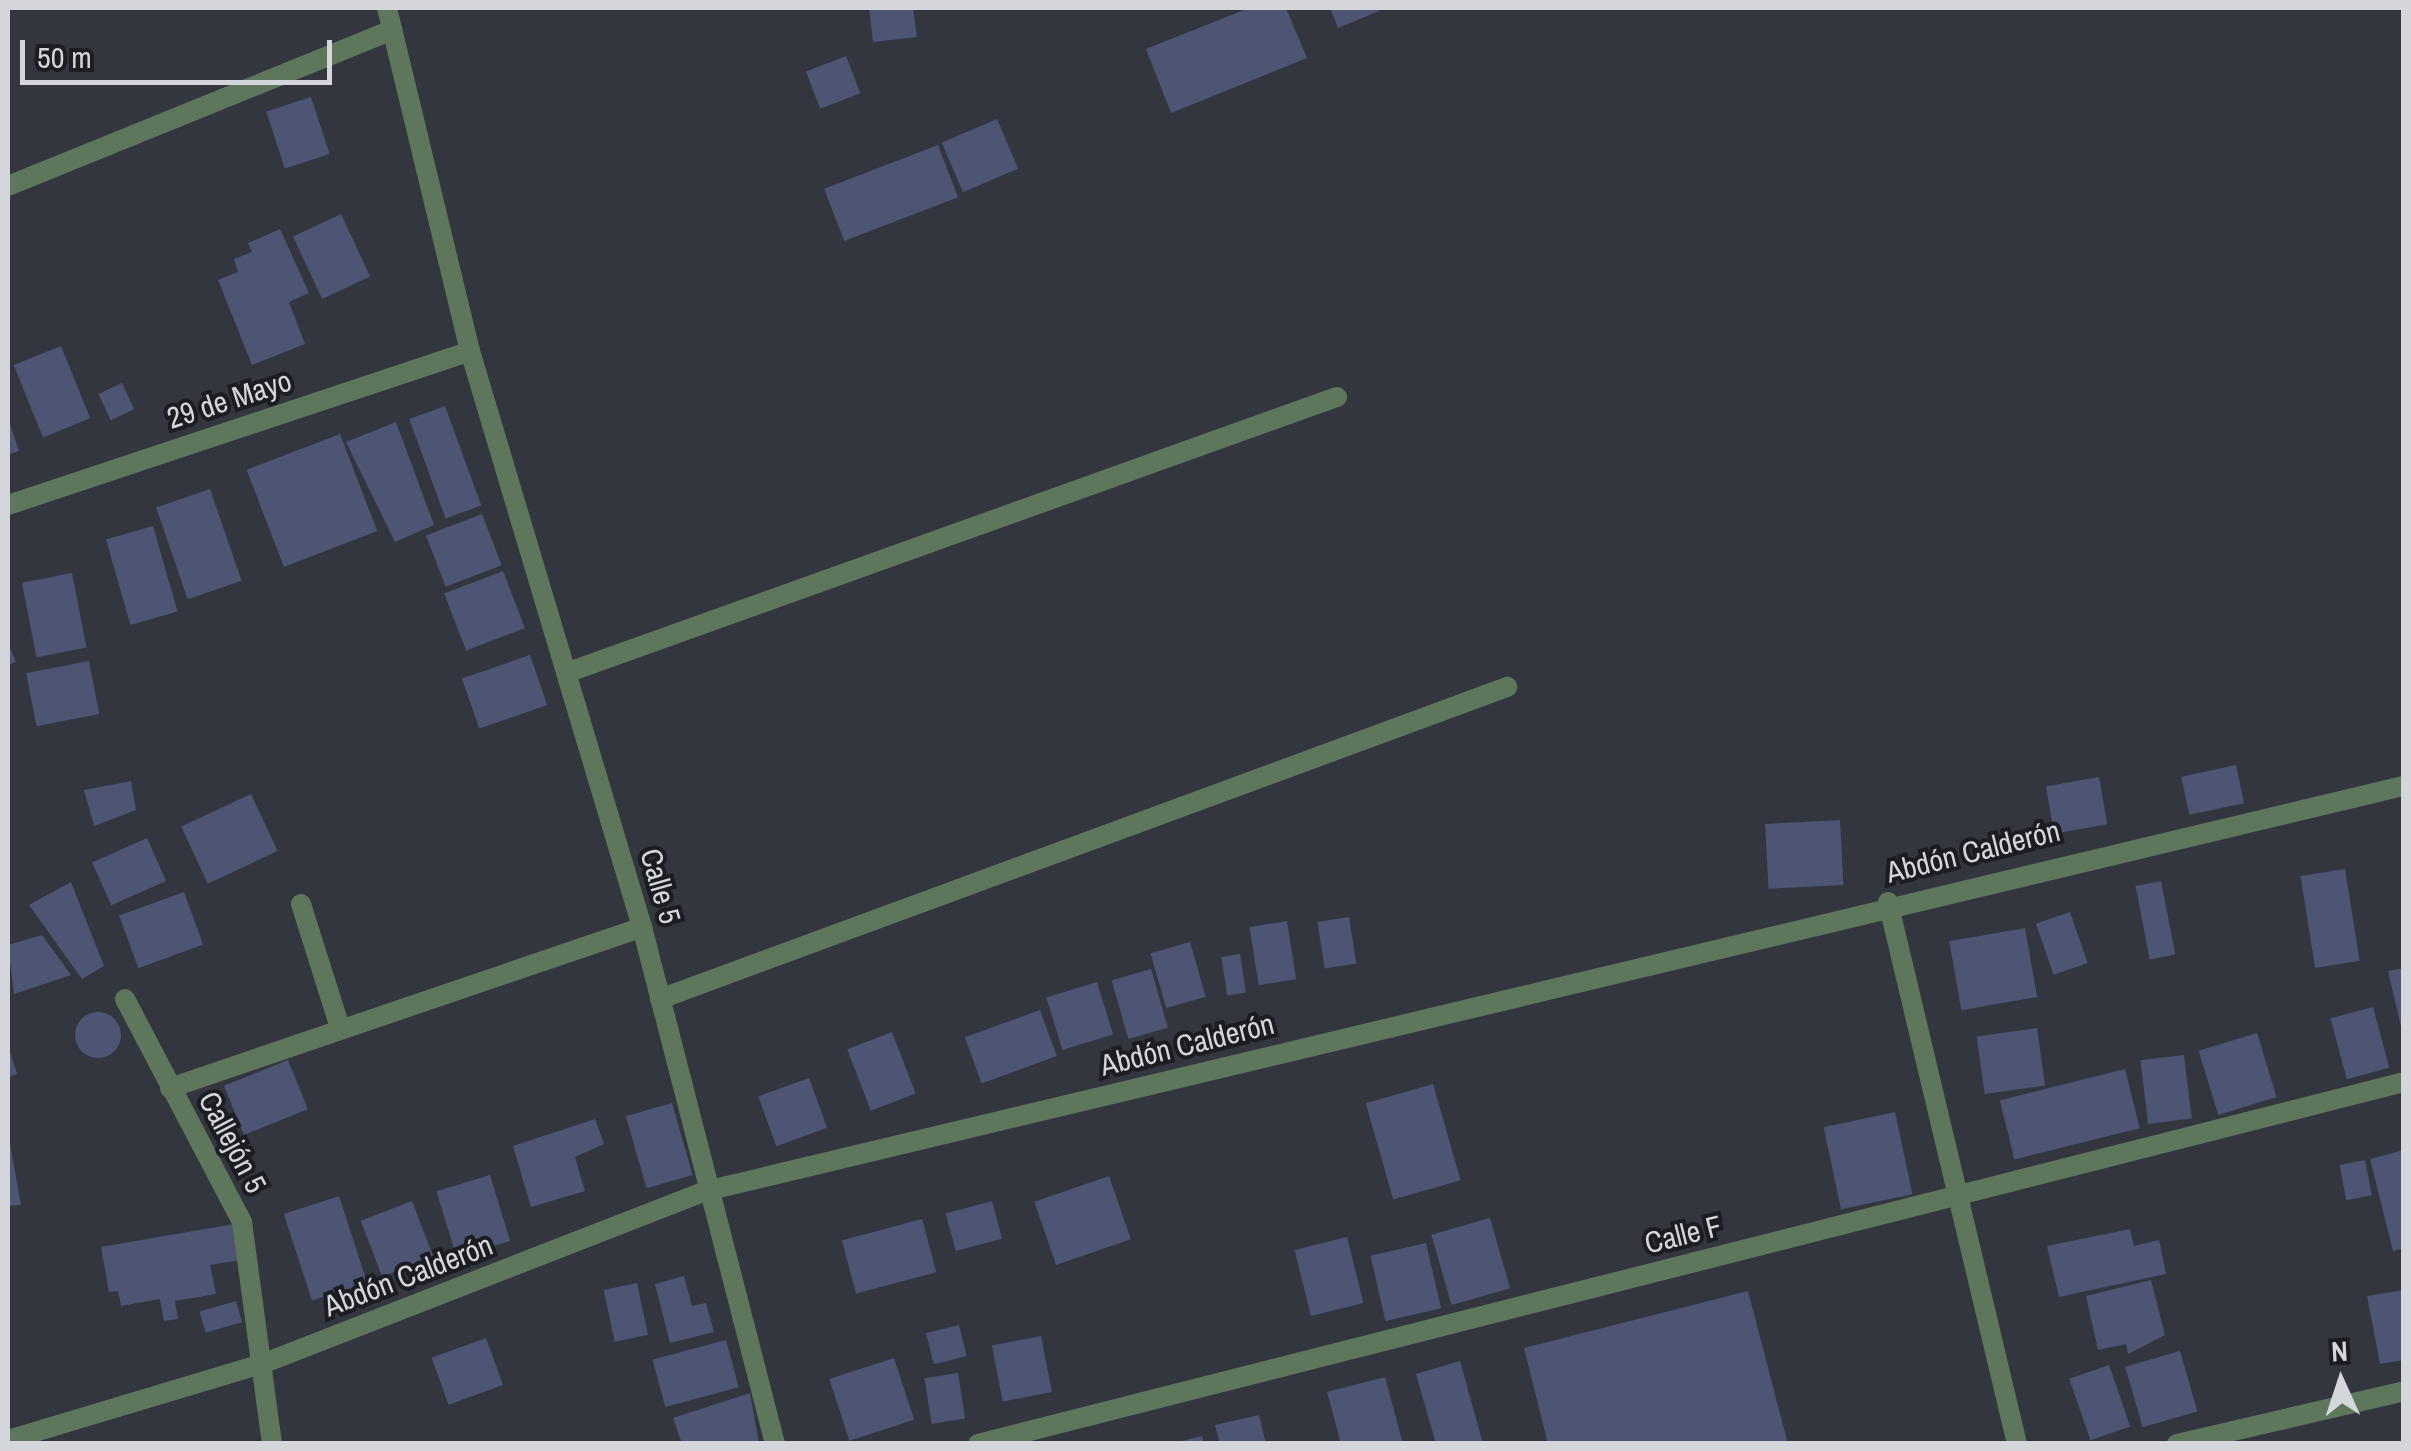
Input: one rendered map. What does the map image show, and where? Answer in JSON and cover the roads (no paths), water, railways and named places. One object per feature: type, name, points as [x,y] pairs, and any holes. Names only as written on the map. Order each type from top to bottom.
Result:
[{"type":"street","name":"Calle 5","points":[[387,8],[470,351],[642,928],[706,1191],[775,1444]]},
{"type":"street","points":[[8,186],[393,30]]},
{"type":"street","name":"29 de Mayo","points":[[8,505],[470,351]]},
{"type":"street","points":[[566,673],[1337,396]]},
{"type":"street","points":[[660,999],[1507,687]]},
{"type":"street","name":"Abdón Calderón","points":[[8,1440],[262,1364],[706,1191],[1888,902],[2404,786]]},
{"type":"street","points":[[1888,902],[1954,1196],[2017,1444]]},
{"type":"street","points":[[301,904],[340,1028]]},
{"type":"street","points":[[170,1088],[642,928]]},
{"type":"street","name":"Callejón 5","points":[[124,1000],[242,1222],[272,1444]]},
{"type":"street","name":"Calle F","points":[[978,1444],[2404,1082]]},
{"type":"street","points":[[2176,1444],[2404,1391]]}]
